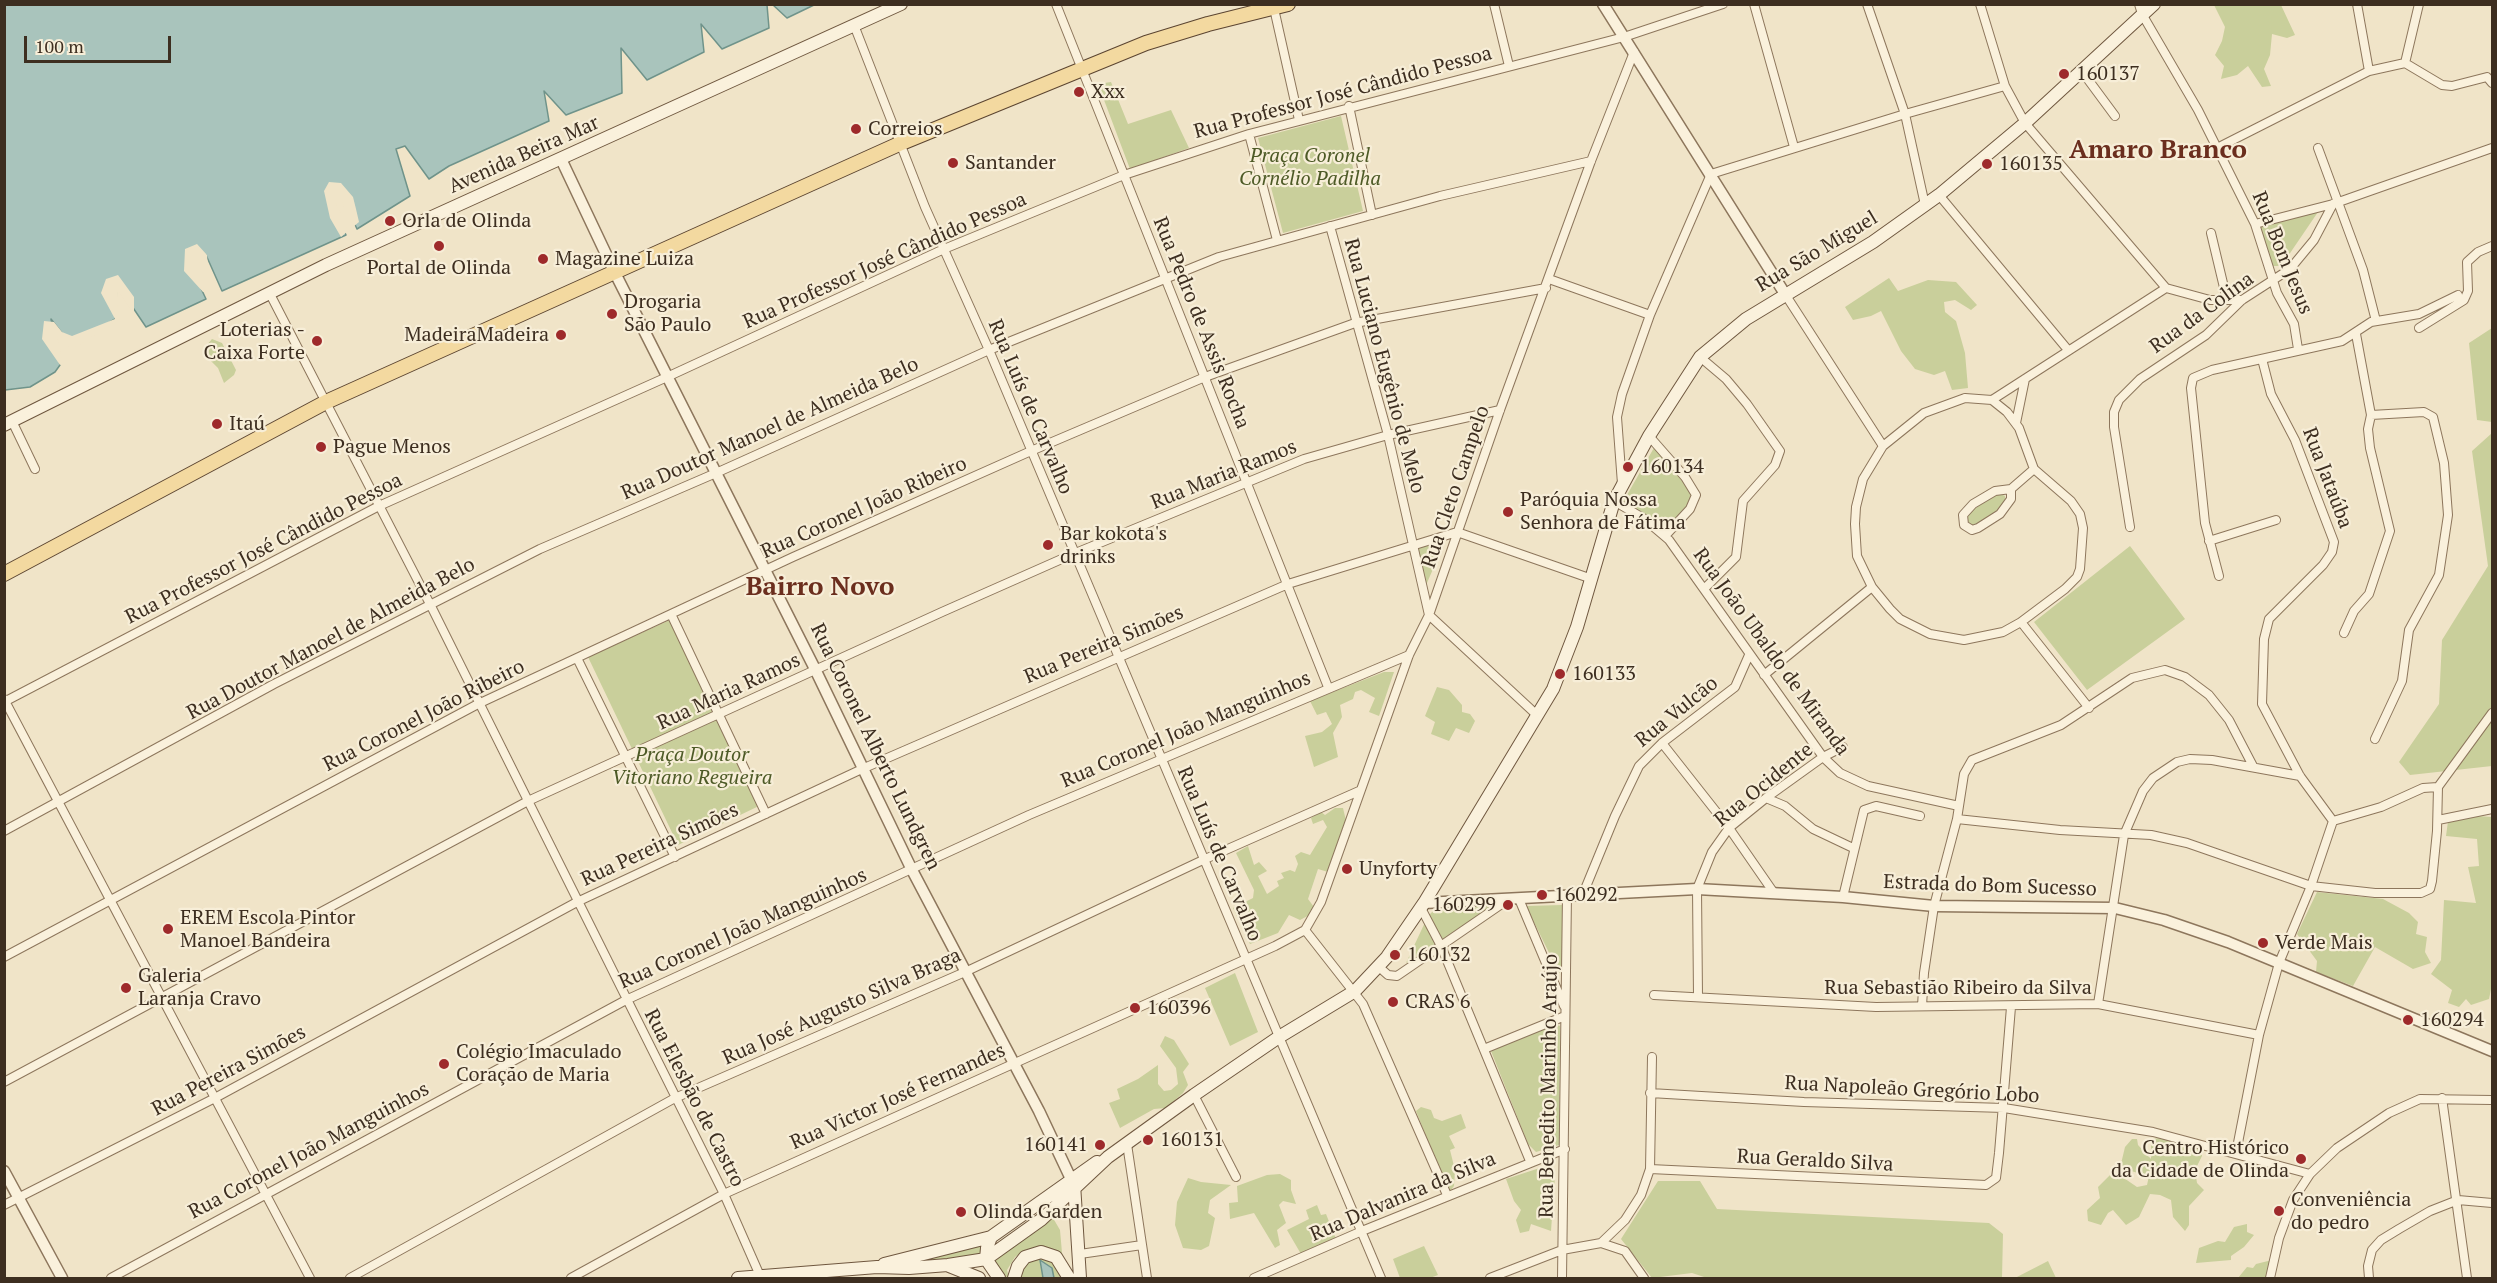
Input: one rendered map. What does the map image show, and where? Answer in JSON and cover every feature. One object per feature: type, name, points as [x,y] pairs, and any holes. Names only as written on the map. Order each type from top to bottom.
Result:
[{"type":"main road","name":"Avenida Beira Mar","points":[[8,423],[326,265],[901,4]]},
{"type":"main road","points":[[4,574],[326,402],[899,144],[1081,68],[1172,34],[1273,6],[1288,4]]},
{"type":"main road","name":"Rua São Miguel","points":[[1073,1184],[1194,1095],[1279,1037],[1355,991],[1379,968],[1423,906],[1538,716],[1562,670],[1592,579],[1614,501],[1649,436],[1700,357],[1729,330],[1873,242],[1939,195],[2025,123],[2141,9],[2154,4]]},
{"type":"main road","points":[[877,1267],[991,1237],[1073,1184]]},
{"type":"main road","points":[[1073,1184],[1080,1278]]},
{"type":"main road","points":[[738,1278],[877,1267],[909,1268],[986,1259],[1042,1219],[1073,1184]]},
{"type":"main road","points":[[991,1237],[986,1259],[999,1278]]},
{"type":"main road","points":[[1014,1278],[1018,1266],[1025,1257],[1041,1252],[1056,1257],[1069,1278]]},
{"type":"main road","points":[[948,1265],[979,1278]]},
{"type":"street","name":"Rua Pedro de Assis Rocha","points":[[1056,4],[1328,687]]},
{"type":"street","points":[[1494,4],[1509,66]]},
{"type":"street","points":[[1603,4],[1883,446]]},
{"type":"street","name":"Rua Professor José Cândido Pessoa","points":[[5,701],[380,506],[944,249],[1124,175],[1249,134],[1349,106],[1624,37],[1724,4]]},
{"type":"street","points":[[1754,4],[1794,147]]},
{"type":"street","points":[[1867,4],[1905,114],[1925,205]]},
{"type":"street","points":[[1980,4],[2005,86],[2025,123],[2166,288],[2201,298],[2242,300]]},
{"type":"street","points":[[2357,4],[2369,71]]},
{"type":"street","points":[[2405,63],[2419,4]]},
{"type":"street","points":[[1273,6],[1299,120]]},
{"type":"street","name":"Rua Bom Jesus","points":[[2141,9],[2186,87],[2255,224],[2273,282],[2293,321],[2298,350]]},
{"type":"street","name":"Rua Luís de Carvalho","points":[[854,25],[899,144],[989,350],[1073,554],[1381,1278]]},
{"type":"street","name":"Rua Cleto Campelo","points":[[1305,930],[1321,902],[1409,655],[1429,615],[1500,410],[1591,161],[1634,52]]},
{"type":"street","points":[[2217,148],[2369,71],[2405,63],[2421,74],[2447,86],[2487,78],[2493,83]]},
{"type":"street","points":[[2081,70],[2115,116]]},
{"type":"street","points":[[1622,485],[1617,440],[1619,404],[1650,315],[1711,174],[1794,147],[2005,86]]},
{"type":"street","points":[[1349,106],[1372,215]]},
{"type":"street","points":[[1249,134],[1276,240]]},
{"type":"street","points":[[2318,148],[2336,203],[2363,270],[2376,321]]},
{"type":"street","points":[[2255,224],[2336,203],[2493,148]]},
{"type":"street","name":"Rua Coronel Alberto Lundgren","points":[[561,159],[614,271],[766,570],[912,870],[1014,1062],[1073,1184]]},
{"type":"street","name":"Rua Doutor Manoel de Almeida Belo","points":[[4,831],[274,684],[565,537],[716,473],[989,350],[1164,277],[1276,240],[1591,161]]},
{"type":"street","points":[[1939,195],[2068,350]]},
{"type":"street","name":"Rua da Colina","points":[[2130,527],[2114,427],[2116,404],[2128,388],[2197,342],[2242,300],[2273,282],[2302,256],[2336,203]]},
{"type":"street","name":"Rua Luciano Eugênio de Melo","points":[[1330,226],[1355,323],[1388,435],[1429,615]]},
{"type":"street","points":[[2211,234],[2227,300]]},
{"type":"street","points":[[2419,328],[2464,300],[2468,291],[2467,262],[2478,252],[2493,246]]},
{"type":"street","points":[[1547,283],[1650,315]]},
{"type":"street","name":"Rua Coronel João Ribeiro","points":[[4,957],[478,704],[766,570],[1031,451],[1205,377],[1355,323],[1547,283]]},
{"type":"street","points":[[1992,400],[2166,288]]},
{"type":"street","name":"Rua Elesbão de Castro","points":[[270,294],[431,606],[724,1194],[760,1277]]},
{"type":"street","points":[[2219,576],[2209,541],[2192,379],[2212,370],[2342,341],[2356,334],[2363,326],[2376,321],[2419,314],[2458,295]]},
{"type":"street","points":[[2344,633],[2354,611],[2369,594],[2379,556],[2389,536],[2388,519],[2379,493],[2370,448],[2368,429],[2371,415],[2356,334]]},
{"type":"street","points":[[1700,357],[1726,380],[1747,404],[1780,451],[1775,465],[1743,501],[1737,557],[1704,589]]},
{"type":"street","name":"Rua Jataúba","points":[[2262,359],[2271,393],[2295,440],[2334,542],[2332,552],[2323,565],[2272,616],[2266,626],[2262,704],[2300,776],[2333,821]]},
{"type":"street","points":[[2016,423],[2025,379]]},
{"type":"street","points":[[1965,398],[1992,400],[2016,423],[2034,469],[2066,495],[2080,514],[2082,555],[2075,579],[2021,622],[1989,637],[1976,640],[1950,639],[1929,633],[1900,619],[1872,587],[1857,556],[1856,507],[1869,465],[1883,446],[1913,421],[1943,404],[1965,398]]},
{"type":"street","name":"Rua Maria Ramos","points":[[4,1082],[528,801],[815,669],[1073,554],[1304,459],[1388,435],[1500,410]]},
{"type":"street","points":[[2371,415],[2424,412],[2433,417],[2444,463],[2448,515],[2439,575],[2409,630],[2402,681],[2375,739]]},
{"type":"street","points":[[8,423],[35,469]]},
{"type":"street","points":[[1649,436],[1685,477],[1696,495],[1690,509],[1665,536]]},
{"type":"street","points":[[2011,489],[2011,499],[2000,514],[1976,529],[1970,530],[1964,525],[1963,515],[1973,504],[1993,492],[2011,489],[2034,469]]},
{"type":"street","name":"Rua João Ubaldo de Miranda","points":[[1614,501],[1643,518],[1665,536],[1823,757],[1840,773],[1861,784],[1959,806]]},
{"type":"street","points":[[2209,541],[2276,520]]},
{"type":"street","points":[[1457,532],[1592,579]]},
{"type":"street","name":"Rua Pereira Simões","points":[[4,1204],[213,1099],[577,902],[862,769],[1288,584],[1457,532]]},
{"type":"street","points":[[1764,675],[1872,587]]},
{"type":"street","points":[[671,614],[766,814]]},
{"type":"street","points":[[1429,615],[1538,716]]},
{"type":"street","points":[[2021,622],[2090,708]]},
{"type":"street","name":"Rua Coronel João Manguinhos","points":[[111,1278],[626,1000],[1029,815],[1328,687],[1409,655]]},
{"type":"street","name":"Rua Vulcão","points":[[1583,894],[1639,766],[1662,743],[1735,687],[1749,656]]},
{"type":"street","points":[[577,658],[675,857]]},
{"type":"street","points":[[1922,1006],[1924,973],[1934,906],[1966,768],[1979,757],[2052,729],[2090,708],[2132,678],[2155,671],[2175,673],[2198,686],[2221,708],[2253,766]]},
{"type":"street","points":[[5,701],[112,900],[160,998],[309,1278]]},
{"type":"street","points":[[1956,819],[2124,835],[2151,835],[2187,843],[2311,886],[2397,895],[2428,891],[2432,881],[2438,820],[2438,787],[2493,713]]},
{"type":"street","points":[[1662,743],[1729,828],[1774,893]]},
{"type":"street","name":"Rua Ocidente","points":[[1698,996],[1697,889],[1712,852],[1729,828],[1766,798],[1823,757],[1843,747]]},
{"type":"street","points":[[2098,1004],[2103,965],[2115,908],[2124,835],[2143,790],[2162,770],[2177,762],[2212,760],[2300,776]]},
{"type":"street","points":[[2236,1153],[2259,1035],[2279,963],[2311,886],[2333,821],[2381,807],[2423,788],[2438,787]]},
{"type":"street","name":"Rua José Augusto Silva Braga","points":[[350,1278],[675,1098],[965,972],[1203,860],[1359,791]]},
{"type":"street","points":[[1766,798],[1785,806],[1813,829],[1852,848]]},
{"type":"street","points":[[1843,897],[1852,848],[1861,816],[1868,806],[1920,816]]},
{"type":"street","points":[[2438,820],[2493,809]]},
{"type":"street","name":"Estrada do Bom Sucesso","points":[[1423,906],[1583,894],[1697,889],[1843,897],[1934,906],[2115,908],[2164,920],[2279,963],[2493,1051]]},
{"type":"street","name":"Rua Benedito Marinho Araújo","points":[[1562,1278],[1567,895]]},
{"type":"street","points":[[1379,968],[1388,975],[1397,976],[1514,899],[1565,1012],[1484,1049]]},
{"type":"street","points":[[1423,906],[1530,1161]]},
{"type":"street","points":[[1245,959],[1305,930],[1355,991],[1401,1087],[1447,1195]]},
{"type":"street","name":"Rua Victor José Fernandes","points":[[571,1278],[724,1194],[1245,959]]},
{"type":"street","name":"Rua Sebastião Ribeiro da Silva","points":[[1654,995],[1865,1007],[2098,1004],[2259,1035]]},
{"type":"street","points":[[2004,1108],[2012,1006]]},
{"type":"street","points":[[1600,1243],[1628,1215],[1641,1195],[1650,1169],[1652,1058]]},
{"type":"street","name":"Rua Napoleão Gregório Lobo","points":[[1650,1093],[1804,1102],[2004,1108],[2154,1132],[2310,1174]]},
{"type":"street","points":[[1194,1095],[1236,1177]]},
{"type":"street","points":[[2442,1098],[2458,1200],[2467,1278]]},
{"type":"street","points":[[2270,1278],[2293,1200],[2310,1174],[2337,1148],[2389,1113],[2420,1099],[2493,1100]]},
{"type":"street","name":"Rua Geraldo Silva","points":[[1650,1169],[1986,1185],[1996,1178],[2004,1108]]},
{"type":"street","points":[[1127,1144],[1147,1278]]},
{"type":"street","name":"Rua Dalvanira da Silva","points":[[1254,1278],[1447,1195],[1565,1149]]},
{"type":"street","points":[[4,1171],[62,1278]]},
{"type":"street","points":[[2369,1278],[2368,1266],[2372,1250],[2381,1240],[2430,1211],[2458,1200],[2493,1203]]},
{"type":"street","points":[[1490,1278],[1562,1250],[1600,1243],[1625,1251],[1644,1278]]},
{"type":"street","points":[[1080,1254],[1142,1245]]},
{"type":"green space","points":[[2214,5],[2281,5],[2295,35],[2287,38],[2272,34],[2270,55],[2264,69],[2271,86],[2262,87],[2248,66],[2237,75],[2221,79],[2224,66],[2215,55],[2222,41],[2225,27]]},
{"type":"green space","points":[[1111,82],[1128,124],[1171,110],[1189,148],[1130,169],[1098,84]]},
{"type":"green space","name":"Praça Coronel Cornélio Padilha","points":[[1341,116],[1363,211],[1283,233],[1258,138]]},
{"type":"green space","points":[[2318,212],[2284,262],[2279,266],[2272,266],[2259,227]]},
{"type":"green space","points":[[1889,278],[1898,291],[1928,280],[1956,282],[1977,305],[1971,310],[1955,300],[1944,302],[1945,312],[1956,321],[1965,353],[1968,388],[1952,390],[1945,371],[1934,375],[1915,369],[1901,351],[1881,311],[1853,320],[1845,307]]},
{"type":"green space","points":[[2492,328],[2492,422],[2477,420],[2469,343]]},
{"type":"green space","points":[[212,339],[222,343],[236,370],[234,375],[224,383],[218,368],[206,356],[206,346]]},
{"type":"green space","points":[[2492,433],[2492,766],[2410,775],[2399,762],[2439,704],[2442,640],[2488,566],[2472,451]]},
{"type":"green space","points":[[1655,446],[1689,485],[1694,498],[1687,509],[1665,532],[1623,502]]},
{"type":"green space","points":[[1997,492],[2005,496],[2006,504],[1973,528],[1968,526],[1965,516]]},
{"type":"green space","points":[[1447,537],[1423,592],[1416,545]]},
{"type":"green space","points":[[2130,546],[2185,619],[2087,690],[2034,622]]},
{"type":"green space","name":"Praça Doutor Vitoriano Regueira","points":[[670,620],[763,804],[678,845],[588,657]]},
{"type":"green space","points":[[1384,672],[1394,672],[1379,716],[1369,712],[1375,698],[1361,690],[1355,692],[1353,699],[1340,705],[1342,717],[1333,733],[1338,757],[1314,767],[1305,736],[1322,732],[1332,724],[1326,712],[1317,715],[1310,701]]},
{"type":"green space","points":[[1437,687],[1449,690],[1462,705],[1462,712],[1470,714],[1475,721],[1469,733],[1456,728],[1449,741],[1431,734],[1435,722],[1425,716]]},
{"type":"green space","points":[[1335,808],[1343,808],[1347,825],[1328,872],[1318,869],[1308,899],[1317,911],[1300,920],[1289,915],[1278,933],[1250,944],[1233,908],[1253,898],[1254,890],[1236,853],[1248,846],[1254,865],[1259,862],[1267,871],[1258,876],[1267,894],[1279,886],[1277,881],[1284,878],[1281,873],[1290,870],[1295,872],[1298,864],[1295,856],[1301,852],[1310,855],[1327,827],[1323,820],[1313,824],[1311,818],[1321,812],[1325,815]]},
{"type":"green space","points":[[2449,814],[2492,817],[2492,984],[2489,999],[2471,1005],[2466,999],[2459,1007],[2448,1003],[2452,990],[2431,974],[2441,960],[2444,900],[2476,903],[2468,867],[2479,866],[2477,839],[2446,836]]},
{"type":"green space","points":[[2317,892],[2383,899],[2409,913],[2418,922],[2416,934],[2427,937],[2425,952],[2431,963],[2413,969],[2375,947],[2353,986],[2316,972],[2317,961],[2297,934]]},
{"type":"green space","points":[[1562,905],[1563,971],[1559,973],[1526,906]]},
{"type":"green space","points":[[1492,906],[1406,963],[1428,916],[1434,910]]},
{"type":"green space","points":[[1235,973],[1258,1032],[1230,1046],[1205,988]]},
{"type":"green space","points":[[1555,1024],[1560,1026],[1559,1145],[1536,1152],[1528,1144],[1491,1051]]},
{"type":"green space","points":[[1165,1036],[1174,1040],[1189,1064],[1183,1072],[1188,1085],[1183,1093],[1166,1108],[1154,1109],[1120,1128],[1109,1103],[1120,1099],[1117,1089],[1138,1079],[1158,1065],[1158,1084],[1164,1091],[1171,1090],[1178,1084],[1176,1068],[1160,1046]]},
{"type":"green space","points":[[1421,1107],[1431,1110],[1434,1118],[1442,1121],[1461,1114],[1466,1128],[1449,1136],[1455,1148],[1450,1150],[1455,1170],[1454,1186],[1451,1190],[1447,1189],[1416,1111]]},
{"type":"green space","points":[[2171,1137],[2182,1146],[2201,1147],[2202,1156],[2195,1170],[2197,1183],[2204,1190],[2189,1206],[2189,1225],[2185,1231],[2173,1217],[2171,1200],[2160,1195],[2150,1194],[2139,1217],[2126,1225],[2113,1210],[2108,1213],[2101,1225],[2088,1221],[2087,1210],[2100,1198],[2098,1187],[2112,1173],[2118,1174],[2137,1187],[2147,1185],[2149,1176],[2120,1168],[2125,1147],[2132,1139],[2137,1139],[2138,1145],[2151,1159],[2151,1139]]},
{"type":"green space","points":[[1552,1164],[1555,1176],[1551,1231],[1531,1224],[1529,1231],[1520,1233],[1516,1220],[1521,1210],[1514,1201],[1506,1179]]},
{"type":"green space","points":[[1280,1174],[1291,1180],[1291,1190],[1296,1204],[1283,1201],[1279,1205],[1286,1223],[1277,1230],[1280,1245],[1275,1248],[1254,1213],[1230,1219],[1229,1203],[1238,1202],[1237,1186],[1267,1175]]},
{"type":"green space","points":[[1188,1178],[1201,1182],[1231,1185],[1210,1200],[1208,1213],[1215,1218],[1209,1246],[1201,1250],[1183,1248],[1175,1225],[1177,1202]]},
{"type":"green space","points":[[1658,1181],[1700,1181],[1717,1209],[1989,1223],[2003,1234],[2002,1278],[1707,1278],[1692,1273],[1652,1278],[1621,1239]]},
{"type":"green space","points":[[1317,1205],[1321,1215],[1326,1214],[1336,1239],[1301,1254],[1287,1230],[1309,1219],[1306,1210]]},
{"type":"green space","points":[[1053,1218],[1060,1230],[1063,1264],[1046,1253],[1027,1249],[1015,1257],[1007,1270],[1009,1278],[1002,1278],[990,1262]]},
{"type":"green space","points":[[2247,1224],[2247,1232],[2254,1235],[2244,1247],[2231,1256],[2231,1260],[2196,1263],[2199,1248],[2218,1241],[2225,1242],[2234,1227]]},
{"type":"green space","points":[[986,1242],[981,1256],[895,1264]]},
{"type":"green space","points":[[1424,1246],[1438,1275],[1430,1278],[1400,1278],[1393,1259]]},
{"type":"green space","points":[[1033,1257],[1052,1260],[1063,1278],[1019,1278],[1025,1261]]},
{"type":"green space","points":[[2272,1260],[2268,1278],[2238,1278],[2247,1267],[2253,1268],[2256,1264]]},
{"type":"green space","points":[[2048,1261],[2056,1278],[2015,1278]]},
{"type":"water","points":[[5,5],[767,5],[769,28],[722,49],[701,24],[704,52],[647,80],[621,48],[622,93],[566,115],[544,91],[549,121],[449,166],[429,179],[405,146],[396,149],[410,196],[357,229],[341,194],[331,200],[346,235],[222,291],[206,255],[190,265],[206,299],[146,327],[117,284],[115,319],[72,346],[51,319],[60,365],[55,372],[30,387],[5,390]]},
{"type":"water","points":[[773,5],[814,5],[787,18]]},
{"type":"water","points":[[1040,1260],[1052,1268],[1054,1278],[1043,1278]]},
{"type":"pier","points":[[329,182],[341,183],[353,197],[359,222],[353,227],[340,198],[335,201],[348,231],[341,237],[330,218],[324,191]]},
{"type":"pier","points":[[197,244],[207,255],[208,267],[205,259],[193,266],[206,292],[203,292],[184,271],[185,249]]},
{"type":"pier","points":[[118,275],[134,297],[134,315],[118,291],[117,321],[74,348],[70,348],[56,330],[63,364],[60,365],[42,339],[44,321],[54,322],[62,332],[72,336],[115,319],[101,293],[106,279]]},
{"type":"place","name":"160137","points":[[2064,74]]},
{"type":"place","name":"Xxx","points":[[1079,92]]},
{"type":"place","name":"Correios","points":[[856,129]]},
{"type":"place","name":"Santander","points":[[953,163]]},
{"type":"place","name":"160135","points":[[1987,164]]},
{"type":"place","name":"Orla de Olinda","points":[[390,221]]},
{"type":"place","name":"Portal de Olinda","points":[[439,246]]},
{"type":"place","name":"Magazine Luiza","points":[[543,259]]},
{"type":"place","name":"Drogaria São Paulo","points":[[612,314]]},
{"type":"place","name":"MadeiraMadeira","points":[[561,335]]},
{"type":"place","name":"Loterias - Caixa Forte","points":[[317,341]]},
{"type":"place","name":"Itaú","points":[[217,424]]},
{"type":"place","name":"Pague Menos","points":[[321,447]]},
{"type":"place","name":"160134","points":[[1628,467]]},
{"type":"place","name":"Paróquia Nossa Senhora de Fátima","points":[[1508,512]]},
{"type":"place","name":"Bar kokota's drinks","points":[[1048,545]]},
{"type":"place","name":"160133","points":[[1560,674]]},
{"type":"place","name":"Unyforty","points":[[1347,869]]},
{"type":"place","name":"160292","points":[[1542,895]]},
{"type":"place","name":"160299","points":[[1508,905]]},
{"type":"place","name":"EREM Escola Pintor Manoel Bandeira","points":[[168,929]]},
{"type":"place","name":"Verde Mais","points":[[2263,943]]},
{"type":"place","name":"160132","points":[[1395,955]]},
{"type":"place","name":"Galeria Laranja Cravo","points":[[126,988]]},
{"type":"place","name":"CRAS 6","points":[[1393,1002]]},
{"type":"place","name":"160396","points":[[1135,1008]]},
{"type":"place","name":"160294","points":[[2408,1020]]},
{"type":"place","name":"Colégio Imaculado Coração de Maria","points":[[444,1064]]},
{"type":"place","name":"160131","points":[[1148,1140]]},
{"type":"place","name":"160141","points":[[1100,1145]]},
{"type":"place","name":"Centro Histórico da Cidade de Olinda","points":[[2301,1159]]},
{"type":"place","name":"Conveniência do pedro","points":[[2279,1211]]},
{"type":"place","name":"Olinda Garden","points":[[961,1212]]},
{"type":"district","name":"Amaro Branco","points":[[2158,151]]},
{"type":"district","name":"Bairro Novo","points":[[820,588]]}]
